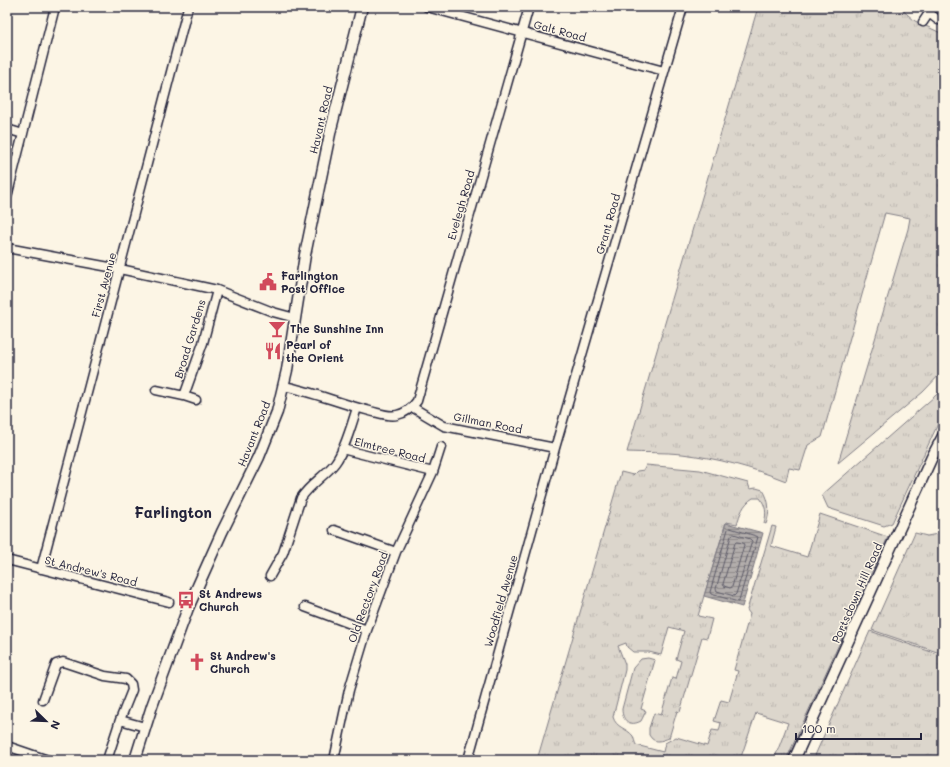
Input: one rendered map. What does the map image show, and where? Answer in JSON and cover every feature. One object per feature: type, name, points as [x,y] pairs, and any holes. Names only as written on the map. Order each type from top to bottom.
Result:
[{"type":"main road","name":"Havant Road","points":[[135,760],[145,727],[188,608],[222,532],[263,447],[277,412],[284,386],[309,234],[331,129],[362,7]]},
{"type":"main road","name":"Portsdown Hill Road","points":[[794,760],[932,457],[943,436]]},
{"type":"street","points":[[7,196],[55,7]]},
{"type":"street","name":"First Avenue","points":[[41,569],[188,7]]},
{"type":"street","name":"Galt Road","points":[[427,7],[664,71]]},
{"type":"street","name":"Evelegh Road","points":[[412,407],[417,401],[529,7]]},
{"type":"street","name":"Grant Road","points":[[555,448],[682,7]]},
{"type":"street","points":[[923,22],[931,10],[938,20]]},
{"type":"street","points":[[7,129],[23,134]]},
{"type":"street","points":[[7,248],[120,269],[217,290],[273,312],[295,318]]},
{"type":"street","name":"Broad Gardens","points":[[184,396],[203,343],[217,290]]},
{"type":"street","points":[[284,386],[300,389],[357,408],[388,415],[397,415],[412,407]]},
{"type":"street","name":"Broad Gardens","points":[[156,390],[196,400]]},
{"type":"street","name":"Gillman Road","points":[[412,407],[444,426],[555,448]]},
{"type":"street","points":[[270,576],[283,553],[301,498],[306,490],[335,462],[342,449],[357,408]]},
{"type":"street","name":"Old Rectory Road","points":[[334,760],[349,690],[367,630],[396,552],[433,472],[441,447]]},
{"type":"street","name":"Woodfield Avenue","points":[[468,760],[555,448]]},
{"type":"street","name":"Elmtree Road","points":[[342,449],[433,472]]},
{"type":"street","points":[[334,530],[396,552]]},
{"type":"street","name":"St Andrew's Road","points":[[7,560],[169,602]]},
{"type":"street","points":[[305,607],[367,630]]},
{"type":"street","points":[[43,700],[56,664],[63,662],[105,676],[126,679],[131,684],[132,690],[120,720],[107,760]]},
{"type":"street","points":[[120,720],[145,727]]},
{"type":"street","points":[[7,746],[48,760]]},
{"type":"green space","points":[[758,7],[899,7],[915,21],[943,34],[943,371],[923,392],[838,463],[908,229],[910,218],[885,213],[822,437],[808,445],[800,470],[789,468],[786,481],[748,468],[708,458],[675,453],[627,452]]},
{"type":"green space","points":[[943,389],[943,413],[892,523],[884,526],[828,508],[822,495]]},
{"type":"green space","points":[[646,465],[700,470],[748,483],[750,489],[756,488],[763,490],[767,498],[769,511],[766,524],[764,523],[766,513],[764,504],[760,498],[753,498],[744,506],[737,524],[726,522],[698,616],[712,619],[707,638],[702,637],[680,712],[677,711],[669,738],[660,741],[653,740],[649,735],[649,728],[654,713],[661,715],[672,678],[676,679],[681,661],[676,659],[684,631],[669,627],[661,655],[649,652],[633,652],[627,647],[626,643],[618,646],[625,664],[625,670],[613,717],[614,721],[619,726],[631,733],[636,745],[663,752],[665,743],[676,737],[707,746],[712,730],[719,731],[721,723],[714,721],[721,700],[729,702],[738,671],[734,670],[750,614],[747,610],[772,526],[776,527],[771,546],[807,557],[820,514],[888,537],[786,760],[774,760],[788,723],[756,713],[740,760],[537,760],[621,472],[633,475],[637,471],[644,470]]},
{"type":"green space","points":[[915,533],[927,536],[943,533],[943,654],[872,630]]},
{"type":"green space","points":[[870,631],[943,656],[943,760],[813,760]]},
{"type":"green space","points":[[648,658],[655,660],[641,709],[646,711],[641,721],[637,723],[630,723],[623,717],[622,709],[633,668],[641,659]]},
{"type":"water","points":[[726,523],[763,533],[742,607],[704,596]]},
{"type":"place","name":"Farlington Post Office","points":[[268,282]]},
{"type":"place","name":"The Sunshine Inn","points":[[277,329]]},
{"type":"place","name":"Pearl of the Orient","points":[[273,351]]},
{"type":"place","name":"St Andrews Church","points":[[186,600]]},
{"type":"place","name":"St Andrew's Church","points":[[197,662]]},
{"type":"district","name":"Farlington","points":[[173,513]]}]
